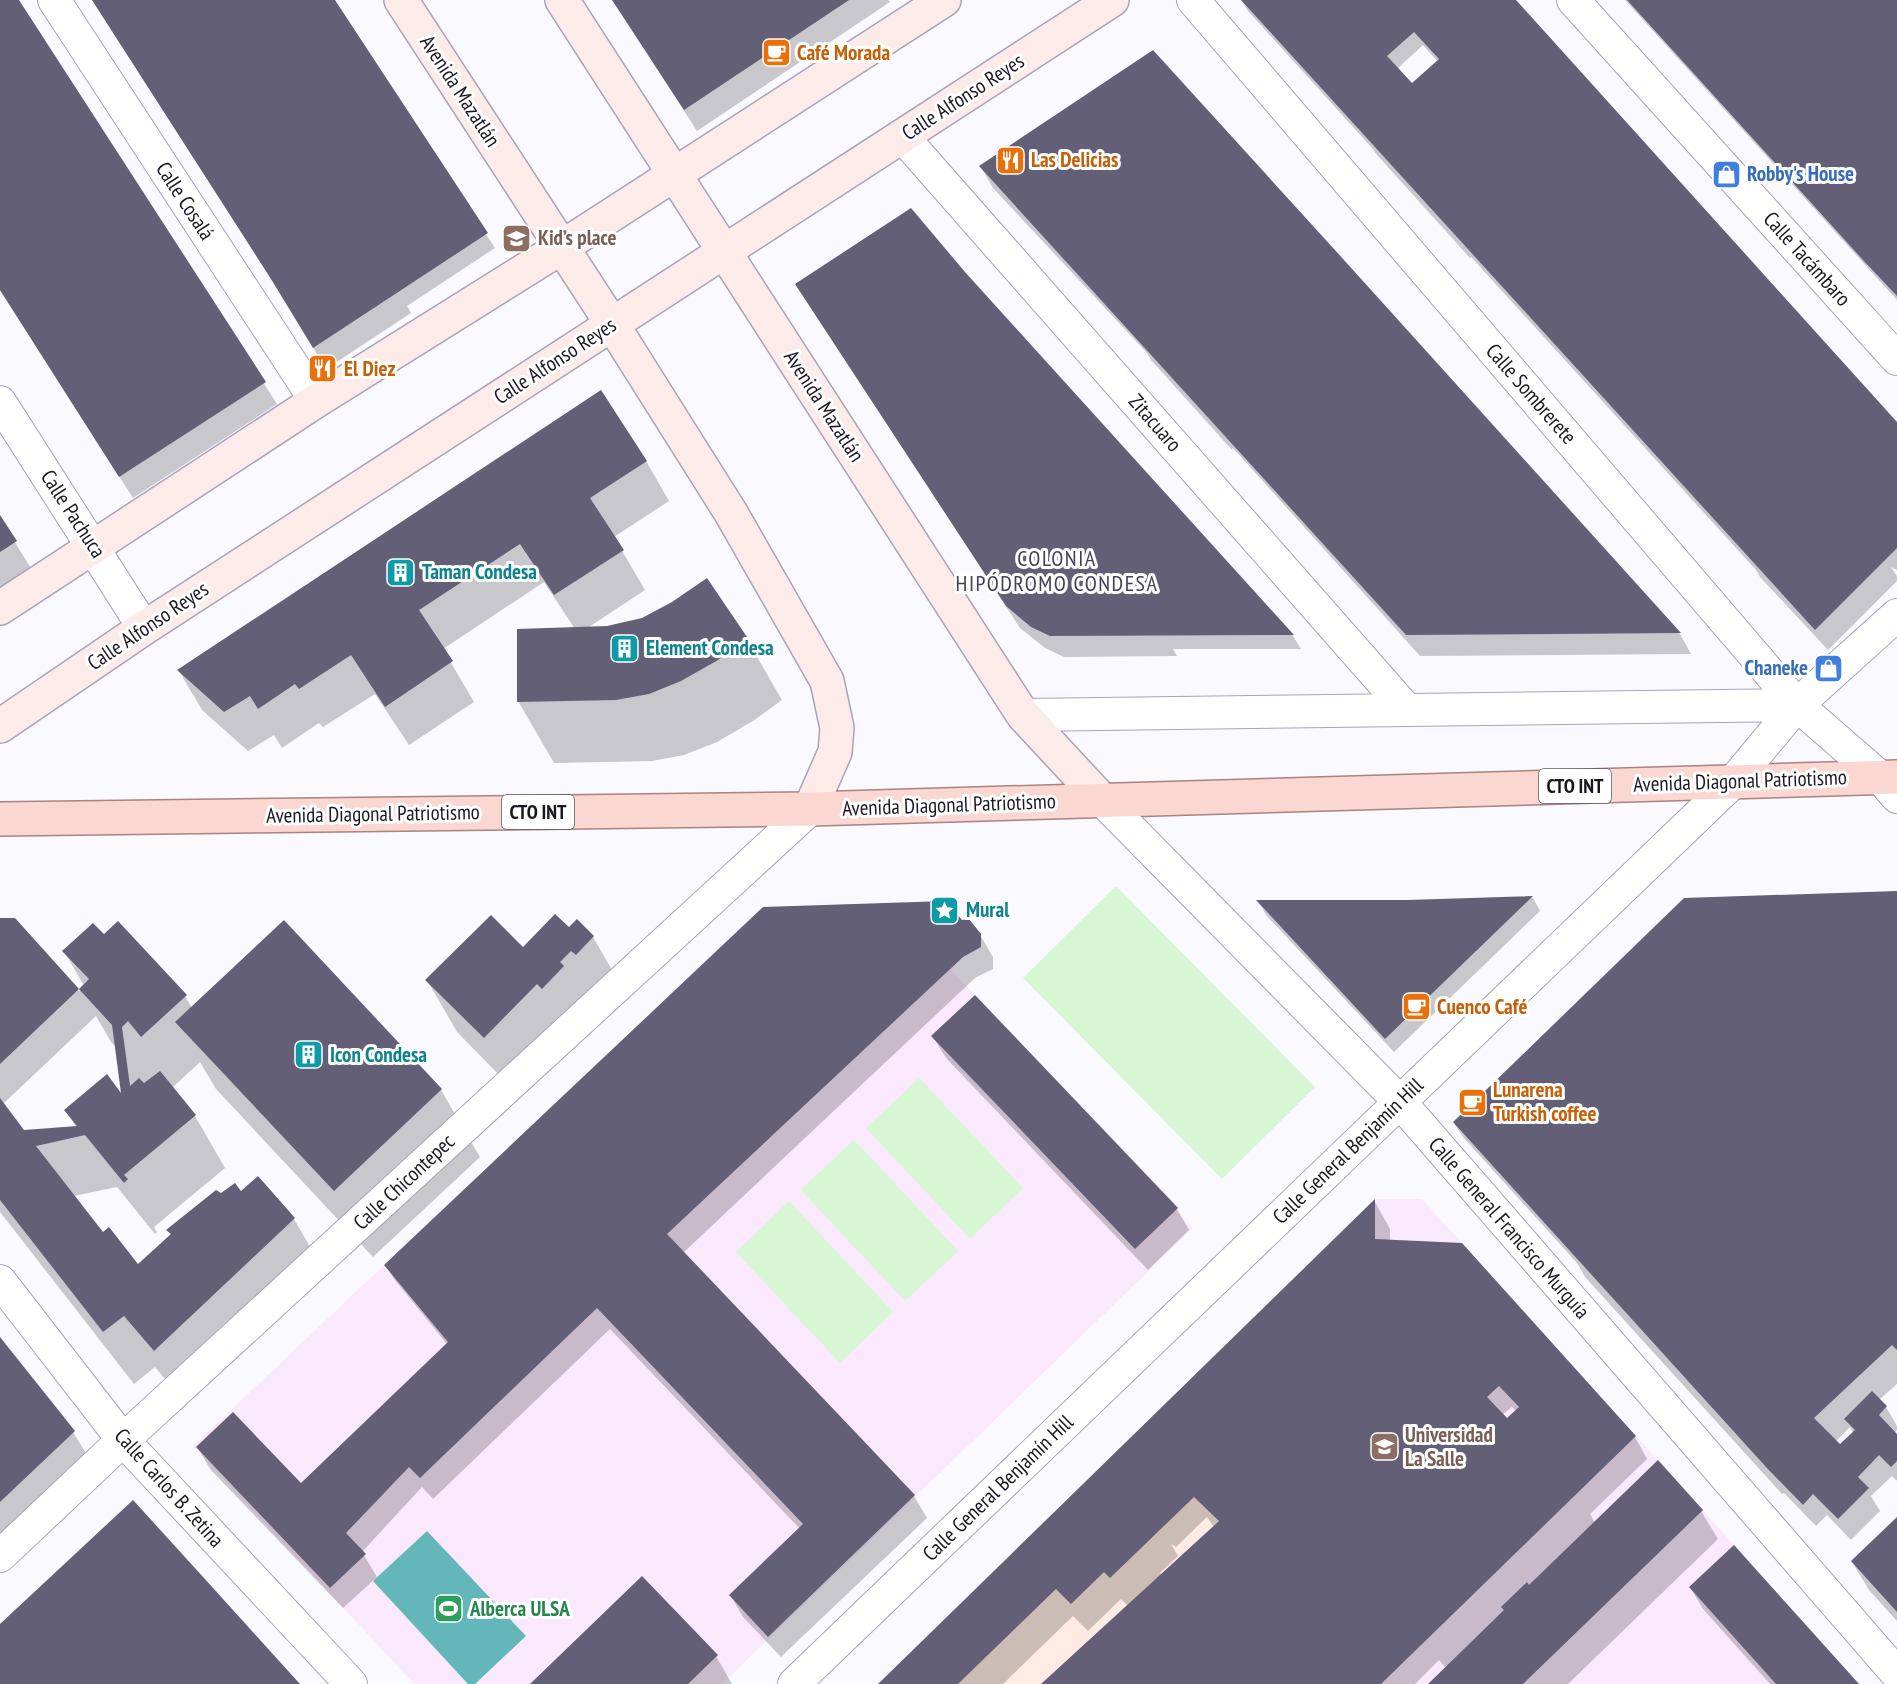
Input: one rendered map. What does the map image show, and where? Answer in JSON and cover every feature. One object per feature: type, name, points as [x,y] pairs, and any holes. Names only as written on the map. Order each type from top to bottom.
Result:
[{"type":"main road","name":"Avenida Mazatlán","points":[[401,0],[612,324],[731,513],[827,681],[837,728],[835,752],[810,809]]},
{"type":"main road","name":"Avenida Mazatlán","points":[[562,0],[1023,716],[1102,800]]},
{"type":"main road","name":"Calle Alfonso Reyes","points":[[0,726],[144,627],[1112,0]]},
{"type":"main road","points":[[0,608],[316,401],[562,247],[936,2]]},
{"type":"main road","name":"Avenida Diagonal Patriotismo","points":[[0,819],[810,809],[1734,782],[1891,784]]},
{"type":"street","name":"Calle Cosalá","points":[[54,0],[316,401]]},
{"type":"street","name":"Calle Sombrerete","points":[[1193,0],[1797,705],[1891,784]]},
{"type":"street","name":"Calle Tacámbaro","points":[[1573,0],[1897,359]]},
{"type":"street","name":"Zitacuaro","points":[[902,136],[1407,710]]},
{"type":"street","name":"Calle Pachuca","points":[[0,402],[144,627]]},
{"type":"street","name":"Calle General Benjamín Hill","points":[[794,1684],[1734,782],[1797,705],[1897,615]]},
{"type":"street","points":[[1023,716],[1797,705]]},
{"type":"street","name":"Calle General Francisco Murguía","points":[[1102,800],[1400,1101],[1897,1674]]},
{"type":"street","name":"Calle Chicontepec","points":[[0,1556],[123,1440],[810,809]]},
{"type":"street","name":"Calle Carlos B. Zetina","points":[[0,1281],[123,1440],[351,1684]]},
{"type":"shaded area","points":[[946,901],[962,920],[969,919],[981,934],[981,947],[963,957],[951,970],[1179,1207],[1175,1210],[1193,1228],[722,1684],[414,1684],[193,1446],[384,1265],[448,1341],[914,902]]},
{"type":"shaded area","name":"Universidad La Salle","points":[[1375,1199],[1422,1199],[1859,1684],[1381,1684],[1427,1639],[1311,1510],[1103,1465]]},
{"type":"shaded area","points":[[1234,1458],[1427,1639],[1381,1684],[878,1684]]},
{"type":"green space","points":[[1116,886],[1315,1087],[1222,1179],[1023,978]]},
{"type":"green space","points":[[919,1078],[1023,1188],[970,1239],[866,1128]]},
{"type":"green space","points":[[854,1140],[958,1251],[905,1301],[801,1190]]},
{"type":"green space","points":[[789,1201],[893,1312],[840,1363],[736,1252]]},
{"type":"water","name":"Alberca ULSA","points":[[427,1531],[526,1636],[475,1684],[468,1684],[373,1581]]},
{"type":"building","points":[[0,0],[19,0],[266,382],[119,477],[0,290]]},
{"type":"building","points":[[92,0],[335,0],[488,233],[313,348]]},
{"type":"building","points":[[612,0],[849,0],[684,110]]},
{"type":"building","points":[[1241,0],[1516,0],[1897,422],[1897,548],[1815,630]],"holes":[[[1414,32],[1439,59],[1412,83],[1387,56]]]},
{"type":"building","points":[[1627,0],[1897,0],[1897,296],[1863,260]]},
{"type":"building","points":[[1153,50],[1681,633],[1406,635],[979,166]]},
{"type":"building","points":[[911,208],[965,272],[1294,635],[1050,636],[1031,627],[1006,606],[795,284]]},
{"type":"building","name":"Taman Condesa","points":[[601,390],[647,461],[590,498],[624,550],[554,595],[520,544],[419,610],[453,661],[385,707],[351,655],[299,689],[295,684],[258,709],[250,696],[224,712],[177,670]]},
{"type":"building","points":[[0,515],[17,541],[0,552]]},
{"type":"building","name":"Element Condesa","points":[[707,578],[747,637],[718,660],[681,681],[649,694],[616,700],[517,702],[517,629],[607,626],[642,618],[672,602]]},
{"type":"building","points":[[1897,891],[1897,1350],[1892,1345],[1814,1418],[1840,1444],[1855,1430],[1844,1419],[1872,1391],[1887,1406],[1879,1415],[1897,1434],[1897,1461],[1891,1467],[1879,1455],[1858,1477],[1869,1488],[1838,1519],[1813,1494],[1803,1505],[1766,1467],[1453,1122],[1684,898]]},
{"type":"building","points":[[1533,896],[1385,1039],[1256,900],[1407,900]]},
{"type":"building","points":[[946,901],[962,920],[969,919],[981,934],[981,947],[963,957],[667,1234],[915,1495],[768,1637],[729,1595],[803,1524],[597,1308],[420,1478],[409,1467],[346,1533],[366,1554],[330,1588],[196,1447],[233,1412],[301,1483],[448,1342],[384,1265],[763,907]]},
{"type":"building","points":[[555,914],[569,927],[577,919],[594,936],[576,955],[571,951],[560,962],[564,966],[542,989],[537,984],[484,1038],[425,980],[491,915],[523,947]]},
{"type":"building","points":[[0,918],[15,918],[79,989],[0,1064]]},
{"type":"building","name":"Icon Condesa","points":[[284,920],[442,1089],[334,1191],[175,1022]]},
{"type":"building","points":[[118,921],[187,995],[141,1037],[128,1021],[122,1027],[130,1086],[139,1078],[144,1083],[160,1071],[196,1115],[124,1175],[128,1179],[124,1183],[85,1135],[36,1146],[103,1232],[109,1227],[138,1264],[171,1234],[166,1230],[216,1190],[221,1193],[235,1183],[241,1191],[258,1176],[295,1218],[154,1351],[124,1316],[103,1332],[0,1200],[0,1098],[24,1130],[77,1126],[64,1110],[107,1074],[121,1093],[112,1025],[79,989],[89,979],[62,951],[93,923],[104,934]]},
{"type":"building","points":[[975,995],[1178,1208],[1135,1249],[931,1036]]},
{"type":"building","name":"Universidad La Salle","points":[[1375,1199],[1375,1239],[1462,1243],[1636,1436],[1381,1684],[1041,1684],[1219,1521],[1194,1497],[1110,1578],[1104,1572],[1071,1604],[1056,1589],[958,1684],[878,1684]],"holes":[[[1499,1386],[1519,1407],[1507,1418],[1487,1397]]]},
{"type":"building","points":[[0,1337],[75,1431],[0,1502]]},
{"type":"building","points":[[1658,1460],[1703,1510],[1523,1684],[1428,1684],[1504,1610],[1501,1607],[1527,1582],[1529,1585]]},
{"type":"building","points":[[133,1500],[300,1684],[0,1684],[0,1624]]},
{"type":"building","points":[[1897,1517],[1897,1612],[1851,1561]]},
{"type":"building","points":[[1734,1545],[1859,1684],[1776,1684],[1689,1587]]},
{"type":"building","points":[[642,1576],[718,1655],[688,1684],[530,1684]]},
{"type":"place","name":"Café Morada","points":[[776,53]]},
{"type":"place","name":"Las Delicias","points":[[1010,160]]},
{"type":"place","name":"Robby's House","points":[[1726,174]]},
{"type":"place","name":"Kid’s place","points":[[517,238]]},
{"type":"place","name":"El Diez","points":[[323,369]]},
{"type":"place","name":"Taman Condesa","points":[[401,572]]},
{"type":"place","name":"Element Condesa","points":[[625,648]]},
{"type":"place","name":"Chaneke","points":[[1829,668]]},
{"type":"place","name":"Mural","points":[[945,910]]},
{"type":"place","name":"Cuenco Café","points":[[1416,1007]]},
{"type":"place","name":"Icon Condesa","points":[[309,1055]]},
{"type":"place","name":"Lunarena Turkish coffee","points":[[1472,1102]]},
{"type":"place","name":"Universidad La Salle","points":[[1384,1447]]},
{"type":"place","name":"Alberca ULSA","points":[[449,1609]]},
{"type":"district","name":"COLONIA HIPÓDROMO CONDESA","points":[[1057,570]]}]
